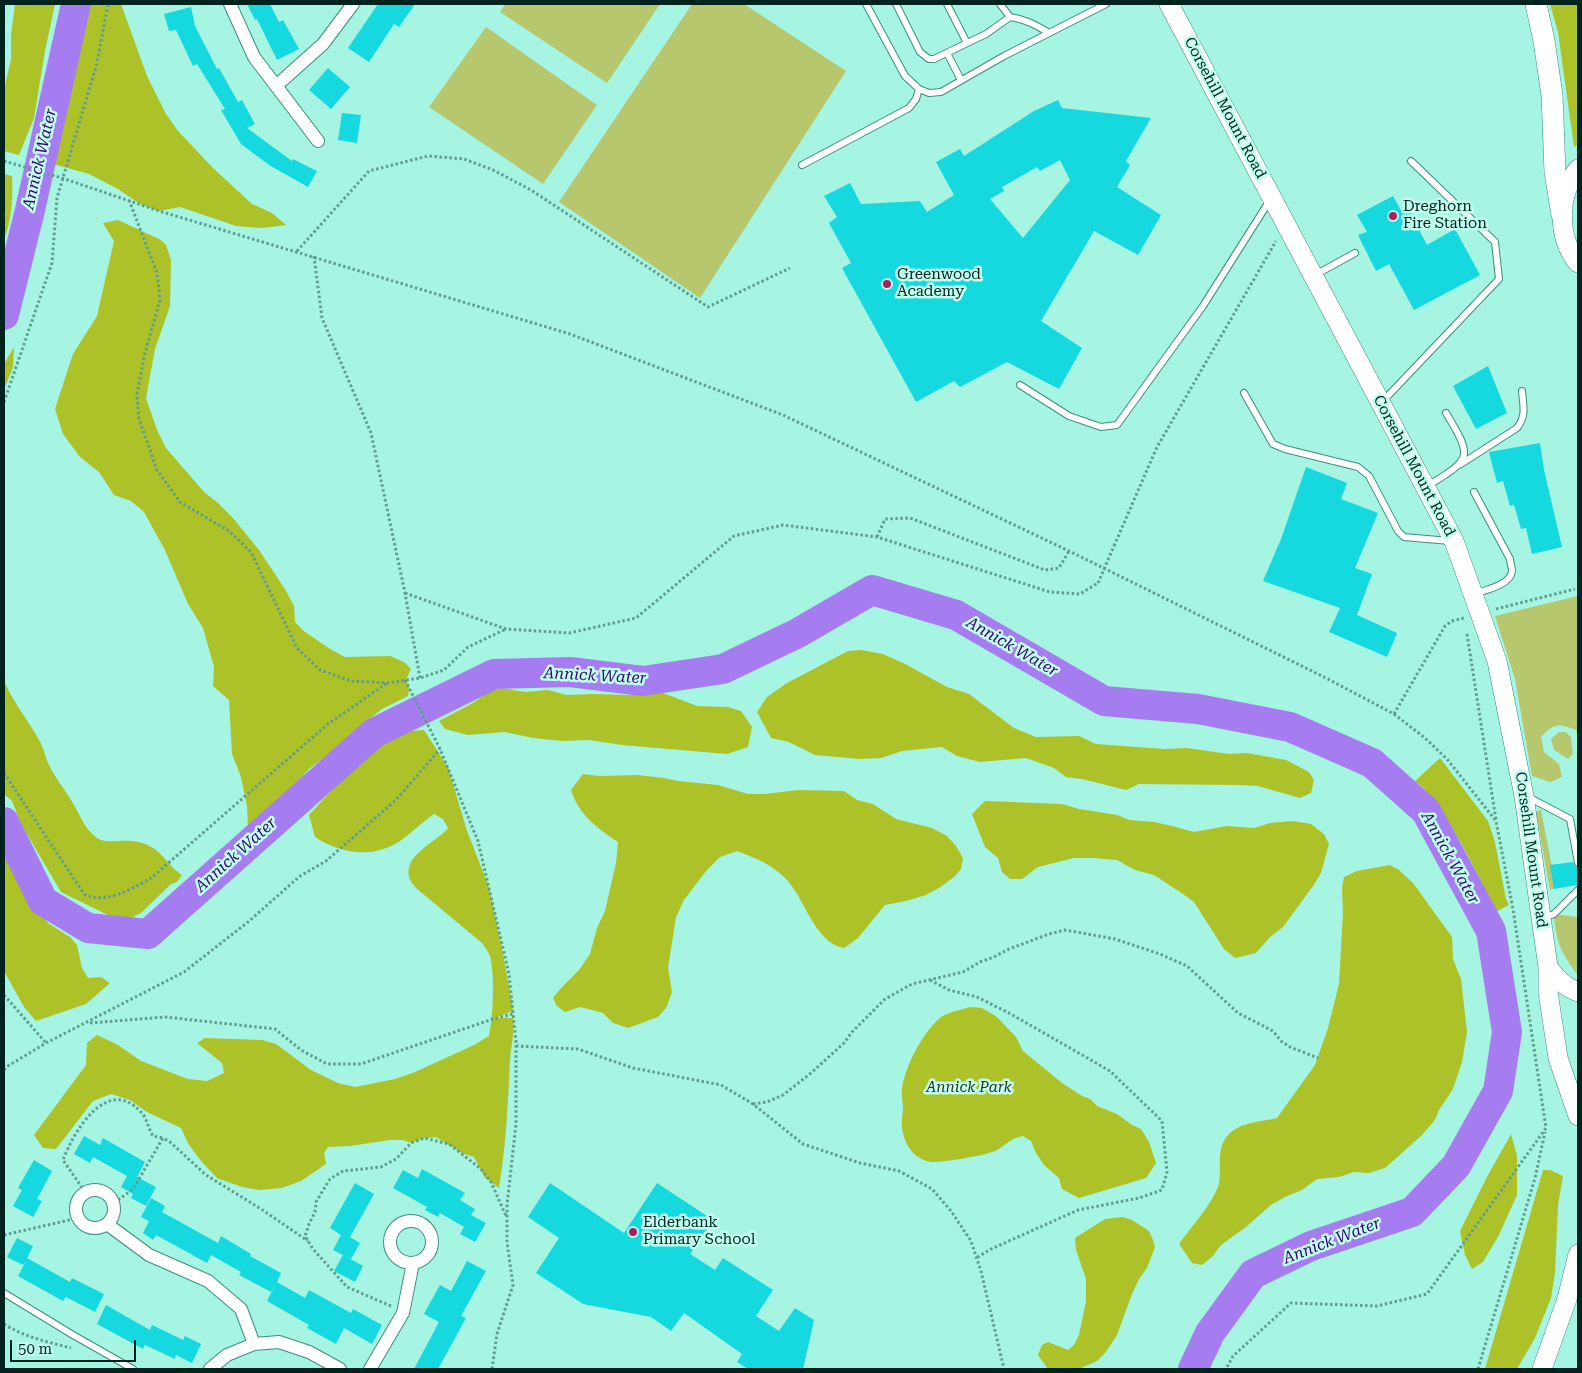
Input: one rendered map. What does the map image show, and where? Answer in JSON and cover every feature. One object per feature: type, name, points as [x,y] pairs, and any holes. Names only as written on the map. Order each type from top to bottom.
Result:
[{"type":"main road","name":"Corsehill Mount Road","points":[[1169,4],[1454,541],[1497,661],[1524,796],[1548,967],[1548,992],[1558,1058],[1578,1116]]},
{"type":"main road","points":[[1536,4],[1544,41],[1552,96],[1555,172],[1564,236],[1572,256],[1578,264]]},
{"type":"main road","points":[[1562,215],[1566,192],[1578,169]]},
{"type":"main road","points":[[1548,967],[1557,979],[1570,989],[1578,992]]},
{"type":"main road","points":[[1542,1369],[1567,1299],[1578,1254]]},
{"type":"street","points":[[230,4],[254,57],[318,141]]},
{"type":"street","points":[[276,86],[323,44],[353,4]]},
{"type":"street","points":[[95,1189],[102,1190],[108,1194],[114,1203],[114,1214],[107,1224],[95,1228],[88,1227],[78,1218],[76,1204],[79,1197],[85,1192],[95,1189]]},
{"type":"street","points":[[107,1224],[149,1255],[208,1281],[241,1309],[254,1344]]},
{"type":"street","points":[[370,1369],[403,1313],[413,1263]]},
{"type":"street","points":[[210,1369],[227,1354],[254,1344],[279,1342],[309,1352],[340,1369]]},
{"type":"lane","points":[[866,4],[905,76],[919,89],[929,93],[941,92],[1106,4]]},
{"type":"lane","points":[[896,4],[920,52],[929,59],[934,59],[986,34],[1010,17],[1032,22],[1049,33]]},
{"type":"lane","points":[[947,4],[967,43]]},
{"type":"lane","points":[[1000,4],[1010,17]]},
{"type":"lane","points":[[947,53],[961,80]]},
{"type":"lane","points":[[802,165],[909,108],[916,99],[919,89]]},
{"type":"lane","points":[[1381,404],[1499,279],[1495,242],[1411,161]]},
{"type":"lane","points":[[1020,385],[1069,416],[1101,427],[1117,425],[1203,306],[1272,197]]},
{"type":"lane","points":[[1314,276],[1355,253]]},
{"type":"lane","points":[[1425,488],[1517,428],[1522,421],[1524,413],[1522,391]]},
{"type":"lane","points":[[1244,393],[1273,444],[1285,449],[1358,467],[1369,476],[1398,531],[1404,536],[1454,541]]},
{"type":"lane","points":[[1446,413],[1462,439],[1465,448],[1460,464]]},
{"type":"lane","points":[[1473,595],[1508,580],[1512,570],[1510,559],[1474,492]]},
{"type":"lane","points":[[1524,796],[1570,819],[1578,863]]},
{"type":"lane","points":[[1541,919],[1554,914],[1578,890]]},
{"type":"lane","points":[[4,1293],[133,1369]]},
{"type":"path","points":[[4,402],[52,263],[57,198],[97,63],[108,4]]},
{"type":"path","points":[[297,251],[369,171],[428,156],[464,159],[493,170],[531,190],[708,307],[790,268]]},
{"type":"path","points":[[6,162],[62,178],[159,211],[570,334],[783,415],[1069,551],[1326,678],[1394,714],[1448,759],[1496,821]]},
{"type":"path","points":[[129,200],[158,273],[160,300],[145,353],[137,394],[139,419],[157,470],[180,502],[229,531],[251,552],[297,648],[320,670],[351,681],[388,682],[420,678],[444,670],[468,647],[506,629]]},
{"type":"path","points":[[405,592],[506,629],[569,633],[636,618],[734,536],[783,525],[877,538],[1050,592],[1080,594],[1098,583],[1157,447],[1286,224]]},
{"type":"path","points":[[314,256],[322,318],[371,433],[405,592],[420,678]]},
{"type":"path","points":[[877,538],[885,520],[910,518],[1045,570],[1059,568],[1069,551]]},
{"type":"path","points":[[1466,628],[1496,821],[1513,909],[1546,1128],[1535,1178],[1478,1369]]},
{"type":"path","points":[[406,680],[440,749],[478,841],[509,974],[516,1046],[516,1124],[507,1206],[508,1242],[513,1285],[497,1334],[492,1369]]},
{"type":"path","points":[[4,773],[84,894],[93,898],[116,896],[150,879],[328,724],[388,682]]},
{"type":"path","points":[[4,1070],[46,1043],[184,972],[248,922],[300,876],[326,861],[396,800],[440,749]]},
{"type":"path","points":[[753,1104],[767,1102],[783,1095],[812,1073],[844,1043],[852,1032],[885,999],[912,984],[963,972],[1009,949],[1065,930],[1115,939],[1160,954],[1187,966],[1238,1014],[1273,1031],[1281,1041],[1290,1047],[1318,1058]]},
{"type":"path","points":[[930,980],[949,990],[977,997],[1009,1013],[1110,1071],[1162,1121],[1167,1172],[1162,1190],[1139,1198],[1078,1210],[990,1249],[976,1258]]},
{"type":"path","points":[[4,995],[46,1043]]},
{"type":"path","points":[[86,1023],[165,1017],[276,1029],[300,1050],[327,1064],[361,1064],[513,1014]]},
{"type":"path","points":[[516,1046],[578,1049],[633,1068],[720,1085],[753,1104],[803,1144],[860,1163],[899,1171],[932,1189],[951,1211],[970,1241],[981,1271],[1004,1369]]},
{"type":"path","points":[[85,1192],[63,1160],[80,1128],[98,1108],[116,1098],[124,1100],[143,1113],[153,1136],[170,1142],[206,1176],[261,1209],[308,1241]]},
{"type":"path","points":[[1226,1369],[1233,1356],[1291,1303],[1377,1306],[1427,1294],[1546,1128]]},
{"type":"path","points":[[114,1203],[133,1189],[163,1138]]},
{"type":"path","points":[[403,1313],[388,1304],[347,1287],[313,1249],[305,1236],[315,1212],[316,1202],[330,1179],[343,1171],[381,1167],[396,1159],[411,1143],[424,1138],[449,1144],[481,1169],[491,1182],[507,1219]]},
{"type":"path","points":[[4,1235],[78,1218]]},
{"type":"path","points":[[4,1324],[12,1329],[78,1352]]},
{"type":"green space","points":[[15,4],[55,4],[34,118],[19,155],[4,151],[4,90],[11,59],[11,34]]},
{"type":"green space","points":[[82,4],[121,4],[147,76],[166,114],[178,131],[213,168],[252,204],[272,213],[286,225],[262,228],[236,226],[180,207],[159,211],[140,204],[118,189],[89,174],[46,162],[71,74]]},
{"type":"green space","points":[[505,4],[660,4],[607,83],[500,12]]},
{"type":"green space","points":[[692,4],[744,4],[846,71],[700,298],[559,202]]},
{"type":"green space","points":[[1550,4],[1578,4],[1578,145],[1574,147],[1558,32]]},
{"type":"green space","points":[[486,27],[597,105],[543,184],[429,107]]},
{"type":"green space","points":[[4,174],[12,176],[12,192],[10,216],[4,240]]},
{"type":"green space","points":[[118,220],[161,240],[166,245],[171,260],[170,306],[155,349],[146,398],[157,430],[166,448],[204,492],[233,518],[259,550],[294,606],[295,622],[305,632],[345,657],[390,656],[404,662],[411,669],[406,680],[409,687],[408,696],[382,709],[358,728],[342,744],[309,769],[289,791],[275,802],[264,817],[248,829],[247,806],[241,777],[232,754],[229,700],[213,686],[214,667],[203,628],[188,604],[165,550],[144,512],[131,501],[114,495],[99,472],[80,457],[63,434],[55,409],[73,354],[97,316],[114,241],[103,223]]},
{"type":"green space","points":[[14,347],[13,367],[4,390],[4,364]]},
{"type":"green space","points":[[1578,596],[1578,734],[1576,730],[1560,725],[1549,729],[1541,737],[1544,752],[1559,764],[1562,777],[1550,782],[1532,776],[1515,679],[1495,616]]},
{"type":"green space","points":[[861,650],[883,654],[947,687],[969,694],[1014,728],[1036,737],[1079,736],[1096,744],[1164,749],[1187,748],[1229,754],[1247,753],[1286,760],[1309,772],[1314,780],[1311,793],[1300,798],[1258,786],[1239,785],[1139,784],[1126,790],[1066,777],[1054,768],[1026,758],[980,762],[957,756],[942,747],[902,751],[881,758],[860,759],[815,755],[789,742],[771,738],[757,712],[767,697],[787,683],[848,651]]},
{"type":"green space","points":[[4,681],[41,743],[54,774],[92,834],[102,840],[132,841],[145,844],[156,850],[182,875],[177,882],[171,884],[141,913],[131,918],[114,918],[61,892],[21,824],[12,801],[4,794]]},
{"type":"green space","points":[[502,688],[525,692],[548,690],[567,695],[629,695],[658,691],[697,706],[728,707],[741,711],[752,727],[748,747],[727,754],[622,745],[589,740],[562,741],[533,738],[505,732],[468,735],[445,729],[439,721],[473,703],[488,692]]},
{"type":"green space","points":[[424,730],[448,767],[467,831],[489,887],[512,1002],[513,1011],[495,1018],[513,1018],[505,1140],[499,1188],[485,1178],[474,1157],[462,1153],[436,1137],[424,1138],[411,1143],[403,1140],[390,1140],[328,1147],[324,1153],[326,1164],[301,1181],[282,1188],[259,1190],[242,1187],[217,1178],[189,1145],[181,1128],[147,1112],[130,1100],[111,1094],[93,1101],[56,1149],[43,1148],[34,1135],[86,1065],[87,1043],[97,1035],[118,1045],[141,1061],[188,1079],[207,1081],[224,1073],[222,1063],[197,1043],[205,1038],[262,1040],[276,1044],[311,1070],[338,1083],[355,1087],[395,1079],[415,1072],[474,1045],[489,1036],[493,984],[492,964],[488,952],[482,943],[416,888],[409,877],[411,862],[416,855],[448,828],[443,819],[434,814],[390,847],[368,852],[357,852],[335,847],[315,837],[309,815],[352,765],[370,751],[410,731]]},
{"type":"green space","points":[[1559,732],[1566,732],[1571,737],[1573,754],[1568,759],[1554,750],[1551,739]]},
{"type":"green space","points":[[1440,758],[1488,821],[1495,842],[1506,899],[1509,905],[1495,912],[1474,868],[1446,817],[1430,795],[1415,781]]},
{"type":"green space","points":[[583,774],[599,776],[638,775],[664,778],[718,785],[748,794],[798,790],[844,791],[857,800],[873,804],[896,819],[932,828],[947,836],[963,858],[961,869],[954,877],[926,895],[885,905],[858,938],[844,948],[833,944],[825,938],[813,923],[793,888],[776,870],[757,859],[737,851],[720,857],[706,871],[684,900],[676,917],[668,968],[672,992],[666,1008],[658,1017],[628,1028],[613,1023],[603,1013],[588,1009],[580,1007],[565,1012],[557,1006],[553,998],[579,970],[590,954],[597,928],[605,911],[616,863],[618,842],[596,826],[584,814],[574,799],[571,790]]},
{"type":"green space","points":[[985,801],[1062,804],[1079,809],[1117,815],[1130,820],[1154,822],[1194,832],[1227,826],[1254,828],[1270,823],[1293,821],[1311,824],[1324,834],[1329,844],[1321,873],[1283,927],[1270,937],[1256,953],[1235,958],[1224,949],[1194,902],[1154,875],[1135,870],[1117,860],[1074,858],[1038,867],[1022,879],[1010,879],[1002,872],[998,858],[985,847],[972,814]]},
{"type":"green space","points":[[1541,810],[1556,888],[1550,890],[1536,812]]},
{"type":"green space","points":[[4,855],[17,870],[24,886],[48,923],[70,937],[77,945],[82,968],[88,978],[101,977],[110,983],[86,1004],[36,1021],[24,1007],[4,971]]},
{"type":"green space","points":[[1390,865],[1399,870],[1413,883],[1452,937],[1453,959],[1461,979],[1467,1032],[1462,1062],[1453,1089],[1439,1110],[1435,1120],[1422,1135],[1385,1168],[1369,1173],[1354,1172],[1339,1177],[1317,1179],[1302,1190],[1271,1205],[1220,1246],[1213,1256],[1202,1265],[1192,1263],[1179,1244],[1205,1210],[1218,1187],[1220,1154],[1225,1140],[1230,1133],[1243,1125],[1277,1118],[1315,1065],[1328,1028],[1339,984],[1344,877],[1357,871]]},
{"type":"green space","points":[[1554,914],[1577,917],[1578,974],[1560,945]]},
{"type":"green space","name":"Annick Park","points":[[970,1007],[982,1008],[997,1017],[1016,1037],[1023,1051],[1062,1083],[1090,1099],[1097,1106],[1117,1114],[1141,1129],[1149,1142],[1156,1163],[1146,1178],[1079,1198],[1062,1189],[1059,1178],[1044,1165],[1031,1141],[1023,1136],[992,1152],[964,1158],[931,1162],[914,1154],[907,1145],[902,1124],[902,1092],[907,1070],[916,1050],[934,1023],[944,1015]]},
{"type":"green space","points":[[1511,1134],[1517,1156],[1517,1195],[1499,1235],[1483,1262],[1472,1269],[1465,1255],[1460,1231]]},
{"type":"green space","points":[[1543,1170],[1550,1170],[1563,1176],[1558,1205],[1555,1273],[1551,1298],[1535,1338],[1517,1369],[1485,1369]]},
{"type":"green space","points":[[1122,1217],[1132,1220],[1149,1231],[1155,1247],[1147,1268],[1132,1294],[1117,1335],[1106,1352],[1097,1361],[1079,1369],[1048,1369],[1038,1355],[1042,1345],[1048,1342],[1068,1350],[1074,1345],[1079,1335],[1086,1301],[1086,1279],[1076,1250],[1075,1238],[1105,1219]]},
{"type":"building","points":[[247,4],[270,4],[279,22],[283,20],[299,49],[277,60],[257,19],[255,20]]},
{"type":"building","points":[[378,4],[415,4],[399,27],[394,24],[369,62],[348,48]]},
{"type":"building","points":[[191,7],[195,26],[217,69],[219,68],[238,102],[242,100],[255,124],[247,128],[292,161],[293,159],[317,171],[308,187],[269,165],[241,144],[221,110],[225,109],[197,64],[193,66],[176,30],[169,31],[164,14]]},
{"type":"building","points":[[328,68],[350,87],[331,109],[309,90]]},
{"type":"building","name":"Greenwood Academy","points":[[1058,100],[1062,108],[1151,118],[1126,161],[1130,165],[1117,187],[1161,215],[1138,255],[1094,231],[1041,321],[1082,348],[1059,389],[1007,362],[960,387],[954,381],[916,402],[842,268],[851,263],[829,223],[837,217],[824,196],[850,183],[861,204],[920,201],[927,212],[954,195],[936,162],[960,149],[964,156],[1034,111]],"holes":[[[1060,160],[1070,180],[1023,238],[990,199],[1004,191],[1002,187],[1037,167],[1040,171]]]},
{"type":"building","points":[[342,113],[361,115],[357,143],[338,140]]},
{"type":"building","points":[[1393,196],[1402,212],[1409,210],[1427,245],[1455,229],[1480,275],[1414,310],[1389,264],[1376,271],[1358,235],[1367,232],[1357,215]]},
{"type":"building","points":[[1488,366],[1507,413],[1476,429],[1453,386]]},
{"type":"building","points":[[1540,443],[1544,470],[1562,547],[1532,554],[1526,528],[1521,529],[1514,505],[1510,506],[1503,481],[1497,483],[1489,452]]},
{"type":"building","points":[[1306,467],[1347,483],[1341,499],[1378,513],[1355,568],[1372,574],[1357,615],[1397,633],[1387,657],[1329,632],[1340,608],[1263,581],[1281,539]]},
{"type":"building","points":[[1573,862],[1575,867],[1578,868],[1578,885],[1554,889],[1550,865]]},
{"type":"building","points":[[84,1136],[100,1145],[103,1138],[145,1162],[137,1177],[156,1187],[146,1206],[131,1198],[133,1194],[121,1187],[127,1176],[93,1157],[90,1163],[74,1154]]},
{"type":"building","points":[[34,1160],[52,1171],[37,1199],[42,1201],[33,1217],[13,1206],[22,1190],[18,1188]]},
{"type":"building","points":[[422,1169],[465,1193],[460,1200],[475,1209],[471,1215],[486,1223],[475,1242],[460,1234],[464,1227],[440,1213],[438,1217],[425,1210],[427,1207],[393,1188],[403,1170],[418,1178]]},
{"type":"building","points":[[355,1183],[374,1194],[350,1237],[360,1243],[351,1259],[333,1250],[341,1235],[330,1228]]},
{"type":"building","points":[[550,1183],[624,1233],[657,1183],[713,1220],[690,1254],[715,1270],[723,1258],[773,1290],[756,1316],[779,1331],[795,1308],[814,1320],[803,1369],[748,1369],[737,1362],[742,1354],[684,1313],[671,1331],[651,1317],[583,1304],[536,1273],[559,1238],[528,1217]]},
{"type":"building","points":[[151,1198],[165,1206],[162,1212],[218,1243],[221,1236],[251,1254],[250,1256],[281,1273],[277,1282],[305,1298],[309,1290],[351,1313],[353,1309],[382,1325],[372,1344],[344,1328],[336,1344],[307,1328],[309,1325],[267,1301],[276,1283],[271,1292],[239,1275],[241,1272],[211,1255],[207,1263],[156,1235],[153,1240],[143,1233],[149,1221],[141,1217]]},
{"type":"building","points":[[17,1238],[33,1246],[27,1258],[70,1282],[72,1278],[104,1294],[95,1312],[66,1297],[63,1301],[18,1276],[26,1261],[23,1265],[7,1257]]},
{"type":"building","points":[[343,1255],[363,1266],[355,1282],[334,1271]]},
{"type":"building","points":[[467,1261],[486,1271],[461,1316],[466,1318],[438,1369],[414,1369],[439,1322],[424,1314],[440,1285],[451,1291]]},
{"type":"building","points":[[106,1305],[150,1330],[152,1325],[183,1340],[185,1336],[201,1344],[192,1363],[176,1355],[175,1359],[145,1345],[143,1349],[97,1324]]},
{"type":"waterway","name":"Annick Water","points":[[4,315],[30,210],[76,4]]},
{"type":"waterway","name":"Annick Water","points":[[4,822],[43,901],[88,928],[148,934],[374,733],[494,674],[570,672],[643,681],[723,669],[798,633],[872,590],[956,615],[1104,701],[1198,709],[1290,727],[1372,763],[1426,811],[1491,931],[1507,1032],[1498,1091],[1456,1166],[1412,1212],[1311,1246],[1253,1274],[1210,1333],[1193,1369]]},
{"type":"place","name":"Dreghorn Fire Station","points":[[1393,216]]},
{"type":"place","name":"Greenwood Academy","points":[[887,284]]},
{"type":"place","name":"Elderbank Primary School","points":[[633,1232]]}]
